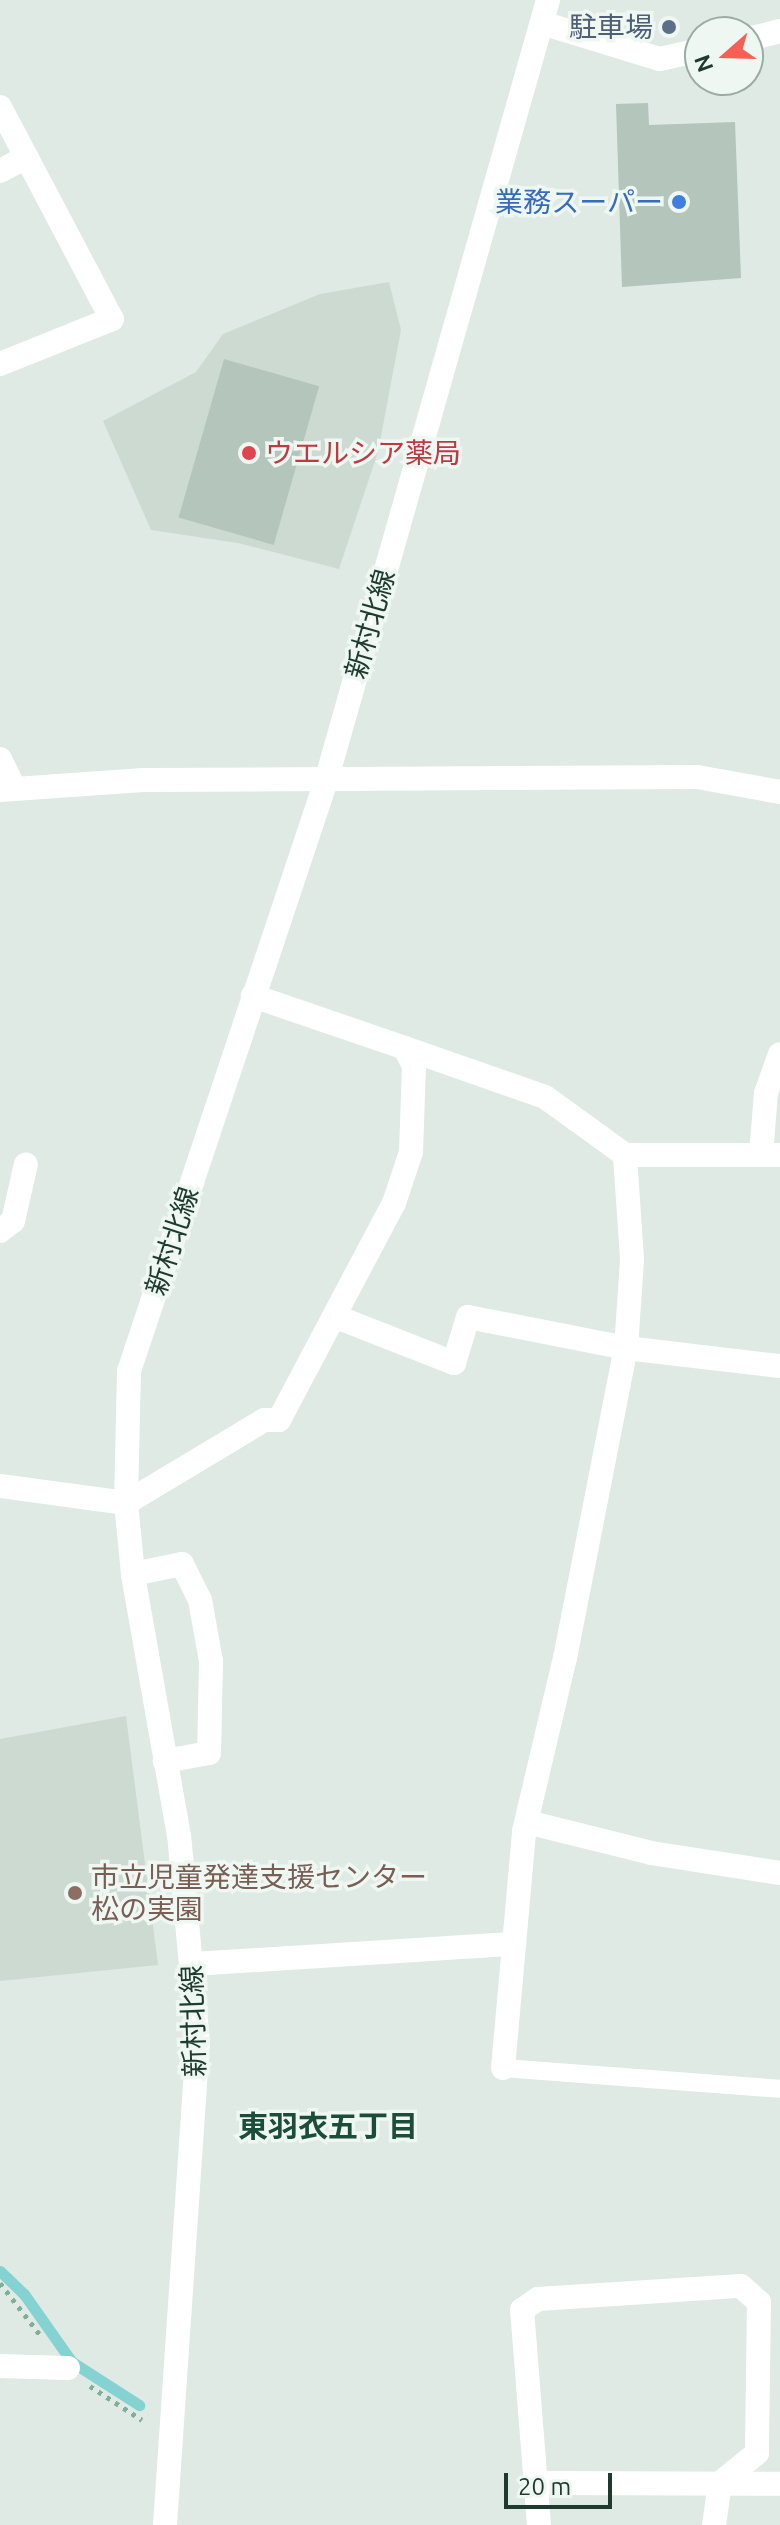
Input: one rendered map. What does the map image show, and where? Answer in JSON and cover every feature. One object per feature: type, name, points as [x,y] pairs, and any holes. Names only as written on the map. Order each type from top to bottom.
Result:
[{"type":"street","points":[[545,12],[660,59],[684,54]]},
{"type":"street","name":"新村北線","points":[[165,2525],[198,2043],[193,1964],[165,1761],[133,1574],[126,1503],[129,1371],[326,781],[545,12]]},
{"type":"street","points":[[0,107],[112,319],[0,364]]},
{"type":"street","points":[[0,171],[26,157]]},
{"type":"street","points":[[0,759],[7,789],[143,780],[697,777],[780,792]]},
{"type":"street","points":[[253,996],[545,1097],[625,1155],[770,1155],[766,1093],[780,1054]]},
{"type":"street","points":[[0,1486],[126,1503],[264,1420],[279,1420],[394,1203],[411,1152],[414,1066],[405,1048]]},
{"type":"street","points":[[503,2068],[527,1822],[626,1348],[632,1259],[625,1155]]},
{"type":"street","points":[[0,1231],[13,1221],[26,1164]]},
{"type":"street","points":[[334,1316],[454,1363],[468,1317],[626,1348],[780,1366]]},
{"type":"street","points":[[133,1574],[182,1564],[200,1600],[211,1661],[209,1753],[165,1761]]},
{"type":"street","points":[[527,1822],[651,1853],[780,1873]]},
{"type":"street","points":[[193,1964],[514,1944]]},
{"type":"street","points":[[539,2525],[522,2310],[538,2299],[741,2286],[759,2302],[757,2453],[720,2483],[714,2525]]},
{"type":"street","points":[[0,2366],[68,2368]]},
{"type":"street","points":[[536,2483],[780,2484]]},
{"type":"lane","points":[[503,2068],[780,2089]]},
{"type":"shaded area","points":[[389,282],[401,330],[378,452],[339,569],[238,543],[151,530],[103,421],[196,372],[223,334],[320,294]]},
{"type":"shaded area","name":"市立児童発達支援センター 松の実園","points":[[126,1716],[158,1965],[0,1981],[0,1739]]},
{"type":"building","name":"業務スーパー","points":[[648,103],[649,125],[735,122],[741,278],[622,287],[616,104]]},
{"type":"building","name":"ウエルシア薬局","points":[[224,359],[319,386],[274,545],[179,518]]},
{"type":"waterway","points":[[0,2271],[24,2294],[72,2362],[139,2405]]},
{"type":"place","name":"駐車場","points":[[669,27]]},
{"type":"place","name":"業務スーパー","points":[[679,202]]},
{"type":"place","name":"ウエルシア薬局","points":[[249,453]]},
{"type":"place","name":"市立児童発達支援センター 松の実園","points":[[75,1893]]},
{"type":"district","name":"東羽衣五丁目","points":[[328,2126]]}]
